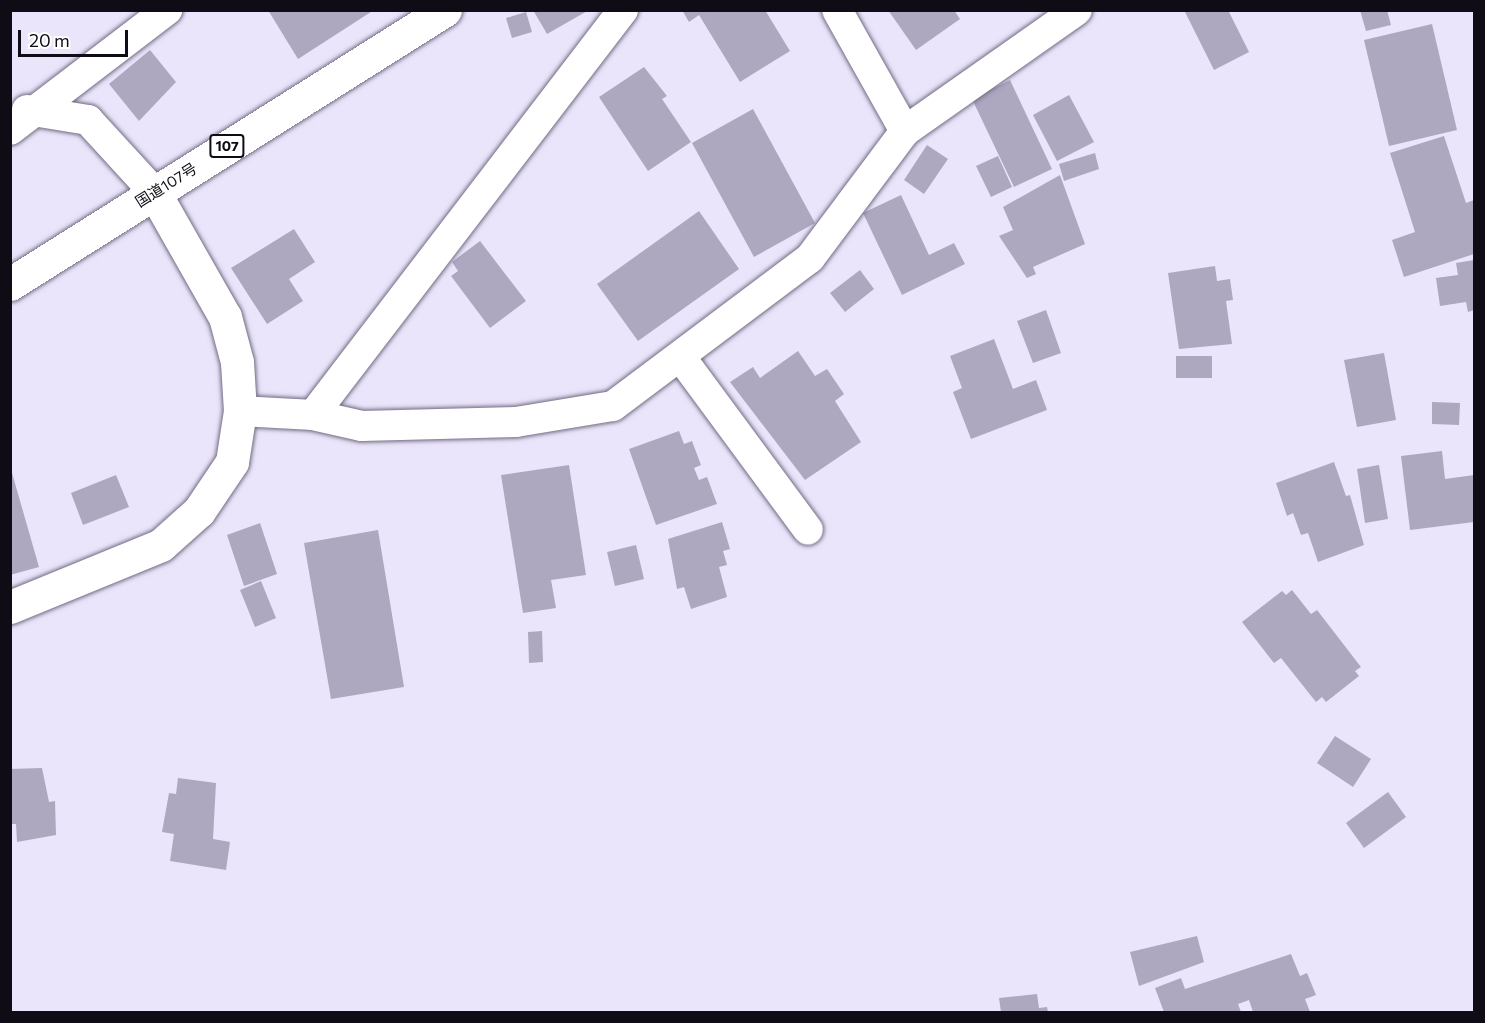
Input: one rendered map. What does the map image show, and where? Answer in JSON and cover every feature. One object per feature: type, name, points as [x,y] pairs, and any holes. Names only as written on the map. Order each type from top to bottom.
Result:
[{"type":"main road","name":"国道107号","points":[[10,284],[445,10]]},
{"type":"main road","points":[[10,607],[161,545],[199,512],[232,462],[240,411],[237,362],[225,317],[154,192]]},
{"type":"street","points":[[18,114],[167,10]]},
{"type":"street","points":[[313,415],[623,10]]},
{"type":"street","points":[[837,10],[905,131]]},
{"type":"street","points":[[240,411],[313,415],[362,426],[562,417],[612,406],[682,359],[810,258],[905,131],[1077,10]]},
{"type":"street","points":[[18,114],[88,120],[154,192]]},
{"type":"street","points":[[682,359],[808,530]]},
{"type":"building","points":[[268,10],[374,10],[298,59]]},
{"type":"building","points":[[533,10],[589,10],[547,34]]},
{"type":"building","points":[[682,10],[765,10],[790,51],[740,82],[699,15],[689,22]]},
{"type":"building","points":[[888,10],[954,10],[960,19],[916,50]]},
{"type":"building","points":[[1184,10],[1228,10],[1249,52],[1214,70]]},
{"type":"building","points":[[1360,10],[1387,10],[1391,25],[1366,31]]},
{"type":"building","points":[[526,12],[532,32],[512,38],[506,18]]},
{"type":"building","points":[[1432,24],[1457,130],[1389,146],[1364,40]]},
{"type":"building","points":[[150,50],[176,82],[139,121],[109,84]]},
{"type":"building","points":[[644,67],[667,96],[662,99],[691,142],[648,171],[599,97]]},
{"type":"building","points":[[1010,80],[1052,169],[1014,187],[972,99]]},
{"type":"building","points":[[1069,95],[1094,142],[1057,161],[1033,115]]},
{"type":"building","points":[[753,109],[815,223],[754,257],[692,143]]},
{"type":"building","points":[[1444,136],[1466,203],[1474,200],[1474,254],[1404,277],[1392,240],[1415,232],[1390,153]]},
{"type":"building","points":[[927,145],[948,159],[924,194],[904,180]]},
{"type":"building","points":[[1095,153],[1099,169],[1064,181],[1059,164]]},
{"type":"building","points":[[998,156],[1012,187],[991,197],[976,166]]},
{"type":"building","points":[[1060,175],[1085,244],[1033,267],[1036,274],[1027,278],[999,236],[1013,230],[1003,207]]},
{"type":"building","points":[[901,195],[929,255],[954,243],[965,264],[902,295],[863,213]]},
{"type":"building","points":[[699,211],[739,269],[638,341],[597,284]]},
{"type":"building","points":[[294,229],[315,262],[289,279],[303,301],[267,324],[231,268]]},
{"type":"building","points":[[480,241],[526,301],[490,328],[451,276],[458,271],[452,262]]},
{"type":"building","points":[[1474,260],[1474,310],[1468,312],[1466,302],[1440,306],[1436,278],[1458,275],[1456,263]]},
{"type":"building","points":[[1215,266],[1217,281],[1230,279],[1233,300],[1226,301],[1232,344],[1179,349],[1168,273]]},
{"type":"building","points":[[860,270],[874,289],[845,312],[830,293]]},
{"type":"building","points":[[1046,310],[1061,353],[1033,363],[1017,321]]},
{"type":"building","points":[[994,339],[1013,389],[1036,380],[1047,410],[971,439],[953,392],[962,388],[950,356]]},
{"type":"building","points":[[798,351],[815,376],[827,369],[844,394],[835,401],[861,442],[805,480],[730,382],[753,367],[760,378]]},
{"type":"building","points":[[1384,353],[1396,420],[1357,427],[1344,360]]},
{"type":"building","points":[[1176,356],[1212,356],[1212,378],[1176,378]]},
{"type":"building","points":[[1432,402],[1460,403],[1459,425],[1432,424]]},
{"type":"building","points":[[679,431],[684,444],[692,441],[701,465],[694,468],[699,480],[707,477],[717,504],[656,525],[629,449]]},
{"type":"building","points":[[1442,451],[1445,479],[1474,475],[1474,522],[1410,530],[1401,456]]},
{"type":"building","points":[[1334,462],[1346,496],[1350,495],[1364,545],[1318,562],[1308,533],[1301,535],[1293,513],[1287,516],[1276,483]]},
{"type":"building","points":[[569,465],[586,575],[551,580],[556,608],[523,613],[501,475]]},
{"type":"building","points":[[1379,465],[1388,519],[1365,523],[1357,469]]},
{"type":"building","points":[[10,466],[39,567],[10,575]]},
{"type":"building","points":[[116,475],[129,507],[83,525],[71,493]]},
{"type":"building","points":[[722,522],[730,549],[723,551],[727,565],[719,567],[727,597],[691,609],[684,587],[677,589],[668,539]]},
{"type":"building","points":[[260,523],[277,574],[244,586],[227,535]]},
{"type":"building","points":[[378,530],[404,687],[331,699],[304,543]]},
{"type":"building","points":[[636,545],[644,579],[615,586],[607,552]]},
{"type":"building","points":[[261,581],[276,618],[255,627],[240,590]]},
{"type":"building","points":[[1292,590],[1311,614],[1317,610],[1361,667],[1355,671],[1359,676],[1326,702],[1322,697],[1316,702],[1281,658],[1274,663],[1242,622],[1282,591],[1286,595]]},
{"type":"building","points":[[542,631],[543,662],[529,663],[528,632]]},
{"type":"building","points":[[1335,736],[1371,759],[1353,787],[1317,763]]},
{"type":"building","points":[[42,768],[49,802],[55,801],[56,835],[17,842],[16,824],[10,824],[10,769]]},
{"type":"building","points":[[178,778],[216,783],[213,839],[230,842],[226,870],[170,861],[174,834],[162,832],[169,793],[176,794]]},
{"type":"building","points":[[1388,792],[1406,817],[1364,848],[1346,823]]},
{"type":"building","points":[[1197,936],[1204,962],[1139,986],[1130,952]]},
{"type":"building","points":[[1291,954],[1300,976],[1307,973],[1316,995],[1305,999],[1310,1012],[1253,1012],[1249,1000],[1238,1004],[1241,1012],[1164,1012],[1155,988],[1181,978],[1185,989]]},
{"type":"building","points":[[1037,994],[1039,1008],[1047,1007],[1048,1012],[1001,1012],[999,998]]}]
